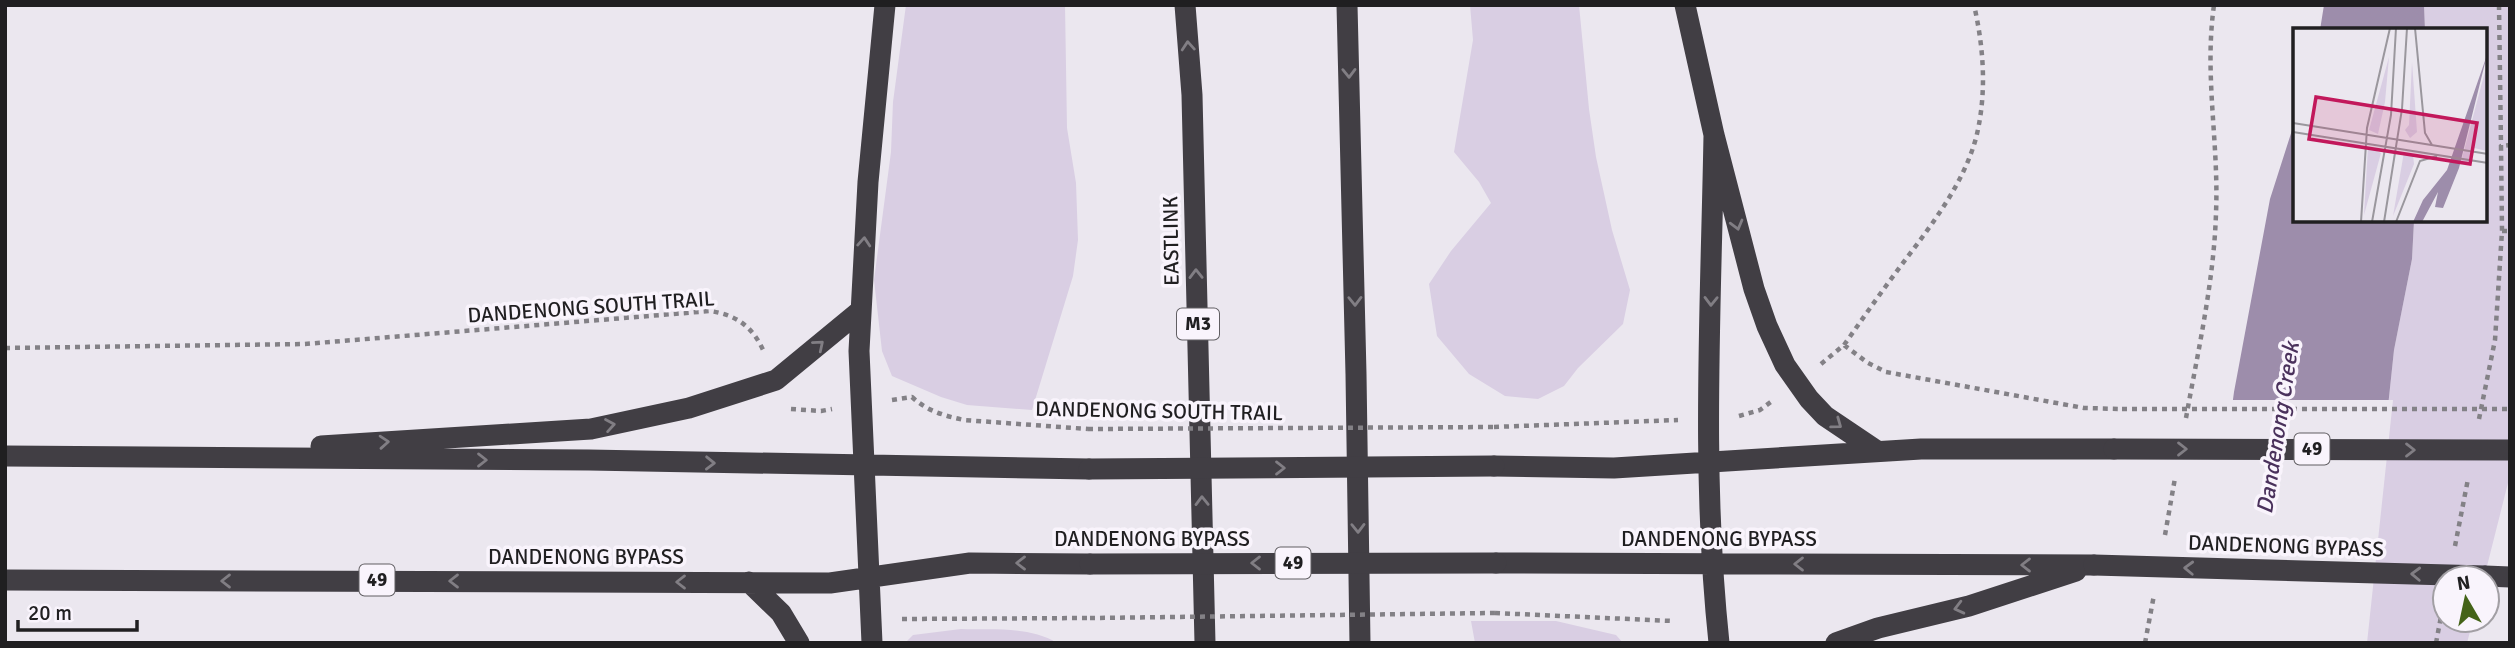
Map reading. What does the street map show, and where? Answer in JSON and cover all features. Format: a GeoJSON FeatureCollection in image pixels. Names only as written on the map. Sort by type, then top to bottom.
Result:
{"type":"FeatureCollection","features":[{"type":"Feature","properties":{"kind":"highway"},"geometry":{"type":"LineString","coordinates":[[872,643],[859,351],[868,182],[884,5]]}},
{"type":"Feature","properties":{"kind":"highway","name":"EASTLINK"},"geometry":{"type":"LineString","coordinates":[[1185,5],[1192,95],[1205,643]]}},
{"type":"Feature","properties":{"kind":"highway"},"geometry":{"type":"LineString","coordinates":[[1347,5],[1360,643]]}},
{"type":"Feature","properties":{"kind":"highway"},"geometry":{"type":"LineString","coordinates":[[1685,5],[1714,135],[1754,289],[1776,349],[1803,390],[1825,416],[1877,450]]}},
{"type":"Feature","properties":{"kind":"highway"},"geometry":{"type":"LineString","coordinates":[[1714,135],[1709,461],[1711,563],[1719,643]]}},
{"type":"Feature","properties":{"kind":"highway"},"geometry":{"type":"LineString","coordinates":[[144,457],[591,429],[689,408],[776,380],[861,310]]}},
{"type":"Feature","properties":{"kind":"highway","name":"49"},"geometry":{"type":"LineString","coordinates":[[5,456],[589,460],[1089,469],[1494,466],[1614,468],[1877,450],[2510,450]]}},
{"type":"Feature","properties":{"kind":"highway","name":"DANDENONG BYPASS"},"geometry":{"type":"LineString","coordinates":[[5,580],[830,583],[970,563],[2094,565],[2510,577]]}},
{"type":"Feature","properties":{"kind":"highway"},"geometry":{"type":"LineString","coordinates":[[1836,643],[1878,628],[1969,606],[2094,565]]}},
{"type":"Feature","properties":{"kind":"highway"},"geometry":{"type":"LineString","coordinates":[[749,582],[781,613],[799,643]]}},
{"type":"Feature","properties":{"kind":"path"},"geometry":{"type":"LineString","coordinates":[[1844,345],[1923,237],[1950,196],[1967,163],[1976,137],[1984,69],[1974,5]]}},
{"type":"Feature","properties":{"kind":"path"},"geometry":{"type":"LineString","coordinates":[[2184,427],[2202,333],[2216,215],[2217,168],[2210,79],[2214,5]]}},
{"type":"Feature","properties":{"kind":"path"},"geometry":{"type":"LineString","coordinates":[[2477,432],[2495,340],[2502,231],[2499,5]]}},
{"type":"Feature","properties":{"kind":"path"},"geometry":{"type":"LineString","coordinates":[[2501,146],[2510,145]]}},
{"type":"Feature","properties":{"kind":"path"},"geometry":{"type":"LineString","coordinates":[[2502,231],[2510,232]]}},
{"type":"Feature","properties":{"kind":"path","name":"DANDENONG SOUTH TRAIL"},"geometry":{"type":"LineString","coordinates":[[5,348],[305,344],[710,312],[726,314],[746,324],[757,336],[787,408],[821,411],[912,397],[921,405],[945,416],[964,420],[1088,429],[1494,427]]}},
{"type":"Feature","properties":{"kind":"path"},"geometry":{"type":"LineString","coordinates":[[2122,409],[2510,409]]}},
{"type":"Feature","properties":{"kind":"path"},"geometry":{"type":"LineString","coordinates":[[2162,548],[2177,468]]}},
{"type":"Feature","properties":{"kind":"path"},"geometry":{"type":"LineString","coordinates":[[2454,552],[2469,472]]}},
{"type":"Feature","properties":{"kind":"path"},"geometry":{"type":"LineString","coordinates":[[2145,643],[2155,589]]}},
{"type":"Feature","properties":{"kind":"path"},"geometry":{"type":"LineString","coordinates":[[898,619],[1496,613],[1673,621]]}},
{"type":"Feature","properties":{"kind":"shaded area"},"geometry":{"type":"Polygon","coordinates":[[[906,5],[1065,5],[1067,128],[1076,183],[1078,240],[1073,276],[1032,410],[967,405],[941,397],[892,376],[882,351],[874,280],[906,5]]]}},
{"type":"Feature","properties":{"kind":"shaded area"},"geometry":{"type":"Polygon","coordinates":[[[1470,5],[1579,5],[1596,157],[1612,230],[1630,290],[1623,324],[1578,368],[1564,386],[1538,399],[1505,396],[1469,374],[1437,336],[1429,284],[1451,251],[1491,203],[1479,182],[1454,152],[1473,40],[1470,5]]]}},
{"type":"Feature","properties":{"kind":"shaded area"},"geometry":{"type":"Polygon","coordinates":[[[2424,5],[2510,5],[2510,475],[2488,564],[2431,564],[2431,634],[2469,634],[2467,643],[2363,643],[2394,350],[2412,259],[2414,222],[2487,222],[2487,28],[2425,28],[2424,5]]]}},
{"type":"Feature","properties":{"kind":"shaded area"},"geometry":{"type":"Polygon","coordinates":[[[1471,621],[1556,621],[1616,635],[1623,643],[1475,643],[1471,621]]]}},
{"type":"Feature","properties":{"kind":"shaded area"},"geometry":{"type":"Polygon","coordinates":[[[961,629],[1023,631],[1057,643],[905,643],[913,635],[961,629]]]}},
{"type":"Feature","properties":{"kind":"water"},"geometry":{"type":"Polygon","coordinates":[[[2324,5],[2424,5],[2425,28],[2320,28],[2324,5]]]}},
{"type":"Feature","properties":{"kind":"water","name":"Dandenong Creek"},"geometry":{"type":"Polygon","coordinates":[[[2293,127],[2293,222],[2414,222],[2412,259],[2394,350],[2363,643],[2200,643],[2234,392],[2270,199],[2293,127]]]}},
{"type":"Feature","properties":{"kind":"pier"},"geometry":{"type":"Polygon","coordinates":[[[2229,400],[2393,400],[2367,643],[2197,643],[2229,400]]]}}]}
